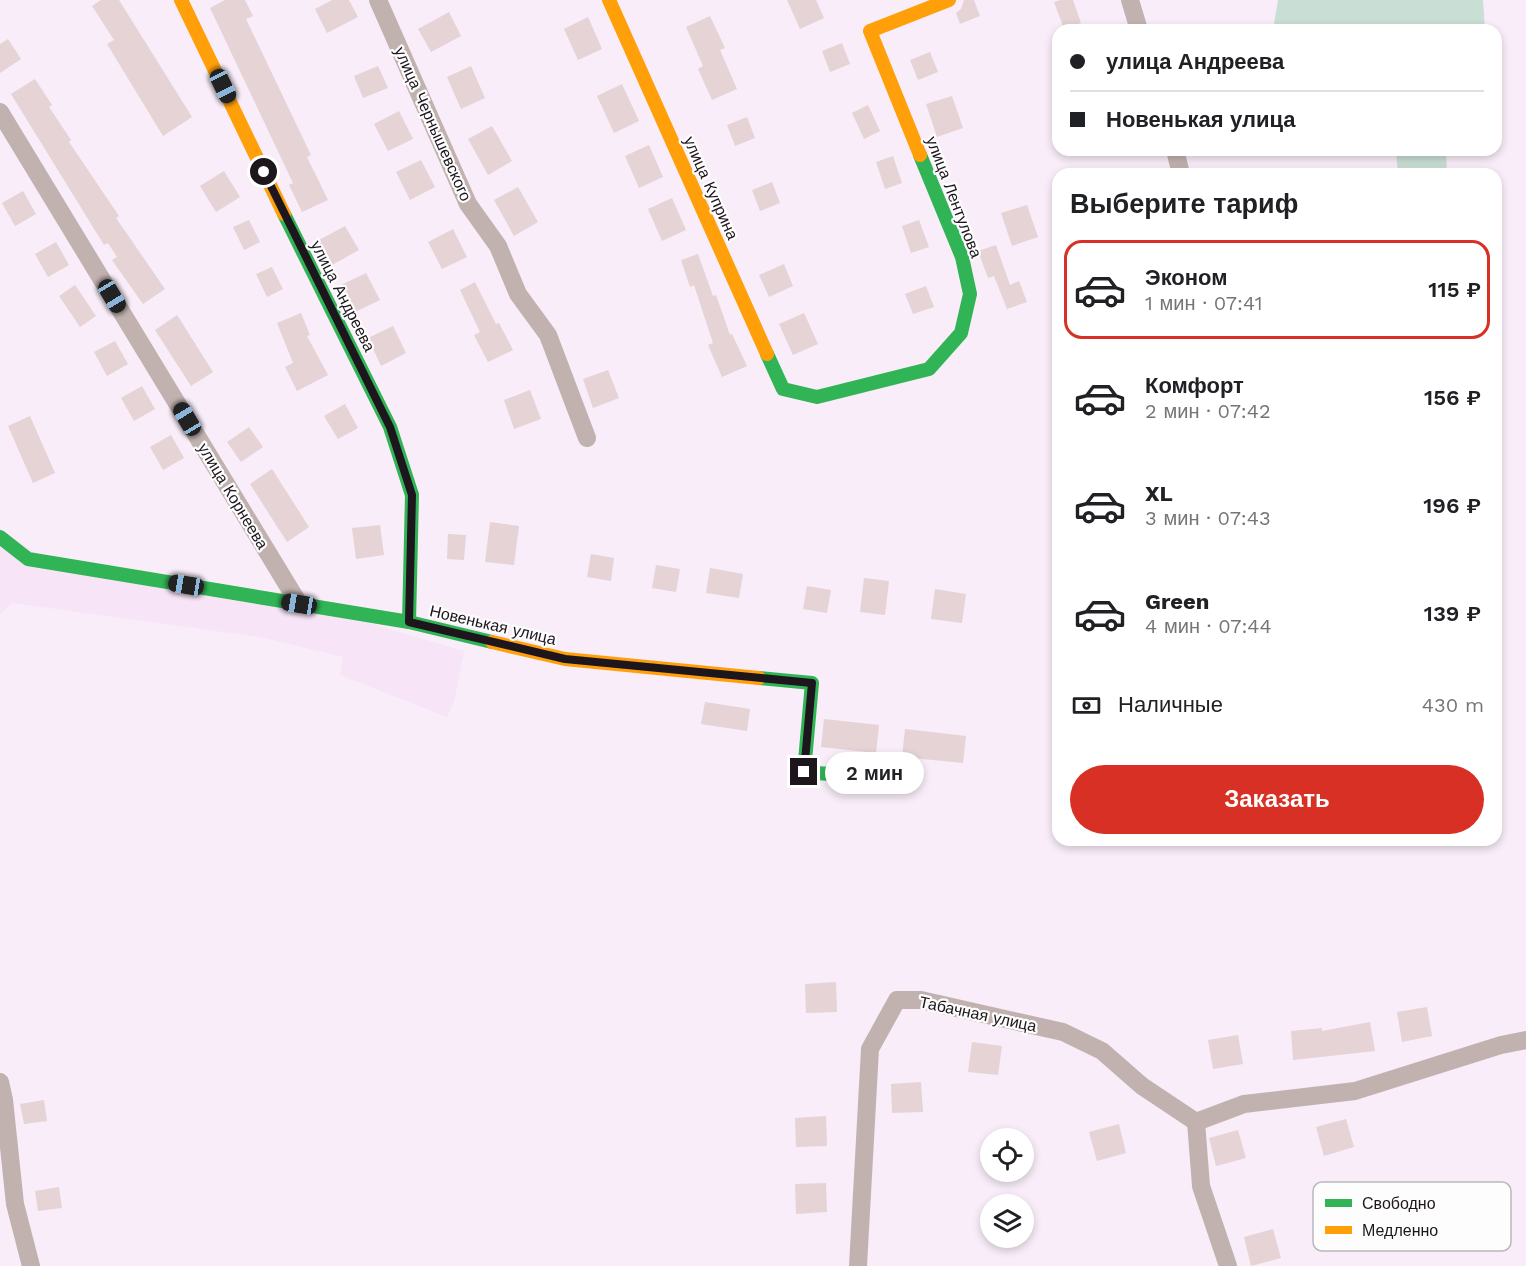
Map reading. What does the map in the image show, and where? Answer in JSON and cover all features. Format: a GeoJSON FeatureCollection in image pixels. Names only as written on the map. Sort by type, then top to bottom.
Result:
{"type":"FeatureCollection","features":[{"type":"Feature","properties":{"kind":"street","name":"улица Андреева"},"geometry":{"type":"LineString","coordinates":[[182,0],[316,280],[390,427],[412,495],[409,622]]}},
{"type":"Feature","properties":{"kind":"street","name":"улица Чернышевского"},"geometry":{"type":"LineString","coordinates":[[378,0],[468,204],[498,246],[519,294],[548,335],[587,438]]}},
{"type":"Feature","properties":{"kind":"street","name":"улица Куприна"},"geometry":{"type":"LineString","coordinates":[[609,0],[783,388],[817,397],[929,369]]}},
{"type":"Feature","properties":{"kind":"street","name":"улица Лентулова"},"geometry":{"type":"LineString","coordinates":[[929,369],[961,333],[969,294],[962,257],[870,31],[949,0]]}},
{"type":"Feature","properties":{"kind":"street"},"geometry":{"type":"LineString","coordinates":[[1130,0],[1137,24]]}},
{"type":"Feature","properties":{"kind":"street","name":"улица Корнеева"},"geometry":{"type":"LineString","coordinates":[[0,112],[299,604]]}},
{"type":"Feature","properties":{"kind":"street","name":"Новенькая улица"},"geometry":{"type":"LineString","coordinates":[[0,537],[28,558],[409,622],[565,659],[812,683],[804,772],[893,779]]}},
{"type":"Feature","properties":{"kind":"street","name":"Табачная улица"},"geometry":{"type":"LineString","coordinates":[[858,1266],[870,1049],[897,1000],[921,1000],[1063,1032],[1102,1051],[1142,1086],[1196,1122]]}},
{"type":"Feature","properties":{"kind":"street"},"geometry":{"type":"LineString","coordinates":[[1228,1266],[1201,1186],[1196,1122],[1244,1104],[1355,1091],[1501,1045],[1526,1040]]}},
{"type":"Feature","properties":{"kind":"street"},"geometry":{"type":"LineString","coordinates":[[0,1082],[15,1204],[31,1266]]}},
{"type":"Feature","properties":{"kind":"shaded area"},"geometry":{"type":"Polygon","coordinates":[[[0,528],[45,560],[262,592],[464,651],[454,702],[447,717],[340,675],[343,657],[260,637],[13,603],[0,614],[0,528]]]}},
{"type":"Feature","properties":{"kind":"green space"},"geometry":{"type":"Polygon","coordinates":[[[1278,0],[1483,0],[1485,24],[1274,24],[1278,0]]]}},
{"type":"Feature","properties":{"kind":"green space"},"geometry":{"type":"Polygon","coordinates":[[[1396,156],[1446,156],[1447,168],[1398,168],[1396,156]]]}},
{"type":"Feature","properties":{"kind":"building"},"geometry":{"type":"Polygon","coordinates":[[[101,0],[119,0],[192,117],[163,136],[107,44],[114,40],[92,6],[101,0]]]}},
{"type":"Feature","properties":{"kind":"building"},"geometry":{"type":"Polygon","coordinates":[[[225,0],[245,0],[253,16],[246,19],[311,155],[307,157],[328,200],[302,212],[289,185],[293,183],[210,8],[225,0]]]}},
{"type":"Feature","properties":{"kind":"building"},"geometry":{"type":"Polygon","coordinates":[[[332,0],[349,0],[358,17],[327,33],[315,9],[332,0]]]}},
{"type":"Feature","properties":{"kind":"building"},"geometry":{"type":"Polygon","coordinates":[[[787,0],[816,0],[824,18],[800,29],[787,0]]]}},
{"type":"Feature","properties":{"kind":"building"},"geometry":{"type":"Polygon","coordinates":[[[964,0],[974,0],[980,16],[960,24],[956,13],[961,9],[964,0]]]}},
{"type":"Feature","properties":{"kind":"building"},"geometry":{"type":"Polygon","coordinates":[[[1073,0],[1081,23],[1062,24],[1054,2],[1073,0]]]}},
{"type":"Feature","properties":{"kind":"building"},"geometry":{"type":"Polygon","coordinates":[[[449,12],[461,36],[431,52],[418,29],[449,12]]]}},
{"type":"Feature","properties":{"kind":"building"},"geometry":{"type":"Polygon","coordinates":[[[710,16],[725,48],[720,50],[737,89],[712,100],[698,69],[703,66],[686,27],[710,16]]]}},
{"type":"Feature","properties":{"kind":"building"},"geometry":{"type":"Polygon","coordinates":[[[588,17],[602,49],[578,60],[564,29],[588,17]]]}},
{"type":"Feature","properties":{"kind":"building"},"geometry":{"type":"Polygon","coordinates":[[[8,39],[21,59],[0,73],[0,44],[8,39]]]}},
{"type":"Feature","properties":{"kind":"building"},"geometry":{"type":"Polygon","coordinates":[[[842,43],[850,64],[830,72],[822,51],[842,43]]]}},
{"type":"Feature","properties":{"kind":"building"},"geometry":{"type":"Polygon","coordinates":[[[930,52],[938,72],[918,80],[910,60],[930,52]]]}},
{"type":"Feature","properties":{"kind":"building"},"geometry":{"type":"Polygon","coordinates":[[[378,66],[388,88],[363,98],[354,76],[378,66]]]}},
{"type":"Feature","properties":{"kind":"building"},"geometry":{"type":"Polygon","coordinates":[[[471,66],[485,98],[461,109],[447,77],[471,66]]]}},
{"type":"Feature","properties":{"kind":"building"},"geometry":{"type":"Polygon","coordinates":[[[35,79],[52,105],[49,107],[71,140],[69,142],[119,216],[116,218],[165,289],[143,304],[112,260],[117,257],[108,243],[104,245],[11,94],[35,79]]]}},
{"type":"Feature","properties":{"kind":"building"},"geometry":{"type":"Polygon","coordinates":[[[622,84],[639,121],[614,133],[597,96],[622,84]]]}},
{"type":"Feature","properties":{"kind":"building"},"geometry":{"type":"Polygon","coordinates":[[[952,96],[963,128],[937,137],[926,104],[952,96]]]}},
{"type":"Feature","properties":{"kind":"building"},"geometry":{"type":"Polygon","coordinates":[[[868,105],[880,131],[864,139],[852,113],[868,105]]]}},
{"type":"Feature","properties":{"kind":"building"},"geometry":{"type":"Polygon","coordinates":[[[399,111],[413,139],[388,151],[374,124],[399,111]]]}},
{"type":"Feature","properties":{"kind":"building"},"geometry":{"type":"Polygon","coordinates":[[[747,117],[755,138],[735,146],[727,125],[747,117]]]}},
{"type":"Feature","properties":{"kind":"building"},"geometry":{"type":"Polygon","coordinates":[[[492,126],[512,161],[488,175],[468,139],[492,126]]]}},
{"type":"Feature","properties":{"kind":"building"},"geometry":{"type":"Polygon","coordinates":[[[649,145],[663,177],[639,188],[625,156],[649,145]]]}},
{"type":"Feature","properties":{"kind":"building"},"geometry":{"type":"Polygon","coordinates":[[[893,156],[902,183],[885,189],[876,162],[893,156]]]}},
{"type":"Feature","properties":{"kind":"building"},"geometry":{"type":"Polygon","coordinates":[[[421,160],[435,187],[410,200],[396,172],[421,160]]]}},
{"type":"Feature","properties":{"kind":"building"},"geometry":{"type":"Polygon","coordinates":[[[224,171],[240,197],[216,212],[200,186],[224,171]]]}},
{"type":"Feature","properties":{"kind":"building"},"geometry":{"type":"Polygon","coordinates":[[[772,182],[780,203],[760,211],[752,190],[772,182]]]}},
{"type":"Feature","properties":{"kind":"building"},"geometry":{"type":"Polygon","coordinates":[[[518,187],[538,222],[514,236],[494,200],[518,187]]]}},
{"type":"Feature","properties":{"kind":"building"},"geometry":{"type":"Polygon","coordinates":[[[23,191],[36,214],[15,226],[2,203],[23,191]]]}},
{"type":"Feature","properties":{"kind":"building"},"geometry":{"type":"Polygon","coordinates":[[[672,198],[686,230],[662,241],[648,209],[672,198]]]}},
{"type":"Feature","properties":{"kind":"building"},"geometry":{"type":"Polygon","coordinates":[[[1027,205],[1038,237],[1012,246],[1001,213],[1027,205]]]}},
{"type":"Feature","properties":{"kind":"building"},"geometry":{"type":"Polygon","coordinates":[[[249,220],[260,242],[244,250],[233,227],[249,220]]]}},
{"type":"Feature","properties":{"kind":"building"},"geometry":{"type":"Polygon","coordinates":[[[919,220],[929,247],[911,253],[902,226],[919,220]]]}},
{"type":"Feature","properties":{"kind":"building"},"geometry":{"type":"Polygon","coordinates":[[[345,226],[359,250],[332,265],[319,240],[345,226]]]}},
{"type":"Feature","properties":{"kind":"building"},"geometry":{"type":"Polygon","coordinates":[[[453,229],[467,257],[442,269],[428,242],[453,229]]]}},
{"type":"Feature","properties":{"kind":"building"},"geometry":{"type":"Polygon","coordinates":[[[56,242],[69,265],[48,277],[35,254],[56,242]]]}},
{"type":"Feature","properties":{"kind":"building"},"geometry":{"type":"Polygon","coordinates":[[[996,245],[1010,285],[1019,281],[1027,302],[1007,309],[994,276],[988,278],[978,251],[996,245]]]}},
{"type":"Feature","properties":{"kind":"building"},"geometry":{"type":"Polygon","coordinates":[[[698,254],[730,335],[732,334],[747,366],[722,377],[708,345],[713,343],[694,285],[690,287],[681,260],[698,254]]]}},
{"type":"Feature","properties":{"kind":"building"},"geometry":{"type":"Polygon","coordinates":[[[784,264],[793,286],[769,297],[759,275],[784,264]]]}},
{"type":"Feature","properties":{"kind":"building"},"geometry":{"type":"Polygon","coordinates":[[[272,267],[283,289],[267,297],[256,274],[272,267]]]}},
{"type":"Feature","properties":{"kind":"building"},"geometry":{"type":"Polygon","coordinates":[[[366,273],[380,300],[355,312],[341,285],[366,273]]]}},
{"type":"Feature","properties":{"kind":"building"},"geometry":{"type":"Polygon","coordinates":[[[475,282],[496,324],[499,323],[513,350],[488,362],[474,335],[480,332],[460,290],[475,282]]]}},
{"type":"Feature","properties":{"kind":"building"},"geometry":{"type":"Polygon","coordinates":[[[75,285],[96,316],[80,327],[59,296],[75,285]]]}},
{"type":"Feature","properties":{"kind":"building"},"geometry":{"type":"Polygon","coordinates":[[[926,286],[934,307],[913,314],[905,294],[926,286]]]}},
{"type":"Feature","properties":{"kind":"building"},"geometry":{"type":"Polygon","coordinates":[[[301,313],[310,335],[307,336],[328,375],[297,391],[285,367],[293,363],[277,323],[301,313]]]}},
{"type":"Feature","properties":{"kind":"building"},"geometry":{"type":"Polygon","coordinates":[[[804,313],[818,344],[793,355],[779,324],[804,313]]]}},
{"type":"Feature","properties":{"kind":"building"},"geometry":{"type":"Polygon","coordinates":[[[177,315],[213,372],[191,386],[155,330],[177,315]]]}},
{"type":"Feature","properties":{"kind":"building"},"geometry":{"type":"Polygon","coordinates":[[[393,326],[406,353],[381,366],[368,338],[393,326]]]}},
{"type":"Feature","properties":{"kind":"building"},"geometry":{"type":"Polygon","coordinates":[[[115,341],[128,364],[107,376],[94,352],[115,341]]]}},
{"type":"Feature","properties":{"kind":"building"},"geometry":{"type":"Polygon","coordinates":[[[608,370],[619,398],[593,408],[583,379],[608,370]]]}},
{"type":"Feature","properties":{"kind":"building"},"geometry":{"type":"Polygon","coordinates":[[[142,386],[155,409],[134,421],[121,398],[142,386]]]}},
{"type":"Feature","properties":{"kind":"building"},"geometry":{"type":"Polygon","coordinates":[[[530,390],[541,419],[514,429],[504,400],[530,390]]]}},
{"type":"Feature","properties":{"kind":"building"},"geometry":{"type":"Polygon","coordinates":[[[345,404],[358,428],[338,439],[324,416],[345,404]]]}},
{"type":"Feature","properties":{"kind":"building"},"geometry":{"type":"Polygon","coordinates":[[[30,416],[55,473],[33,483],[8,426],[30,416]]]}},
{"type":"Feature","properties":{"kind":"building"},"geometry":{"type":"Polygon","coordinates":[[[249,427],[263,447],[241,462],[227,442],[249,427]]]}},
{"type":"Feature","properties":{"kind":"building"},"geometry":{"type":"Polygon","coordinates":[[[171,435],[184,458],[163,470],[150,447],[171,435]]]}},
{"type":"Feature","properties":{"kind":"building"},"geometry":{"type":"Polygon","coordinates":[[[272,469],[309,527],[287,542],[250,484],[272,469]]]}},
{"type":"Feature","properties":{"kind":"building"},"geometry":{"type":"Polygon","coordinates":[[[490,522],[519,526],[514,565],[485,562],[490,522]]]}},
{"type":"Feature","properties":{"kind":"building"},"geometry":{"type":"Polygon","coordinates":[[[380,525],[384,555],[356,559],[352,528],[380,525]]]}},
{"type":"Feature","properties":{"kind":"building"},"geometry":{"type":"Polygon","coordinates":[[[448,534],[466,535],[464,560],[447,559],[448,534]]]}},
{"type":"Feature","properties":{"kind":"building"},"geometry":{"type":"Polygon","coordinates":[[[591,554],[614,558],[611,581],[587,577],[591,554]]]}},
{"type":"Feature","properties":{"kind":"building"},"geometry":{"type":"Polygon","coordinates":[[[656,565],[680,569],[676,592],[652,588],[656,565]]]}},
{"type":"Feature","properties":{"kind":"building"},"geometry":{"type":"Polygon","coordinates":[[[710,568],[743,574],[739,598],[706,593],[710,568]]]}},
{"type":"Feature","properties":{"kind":"building"},"geometry":{"type":"Polygon","coordinates":[[[864,578],[889,581],[885,615],[860,612],[864,578]]]}},
{"type":"Feature","properties":{"kind":"building"},"geometry":{"type":"Polygon","coordinates":[[[807,586],[831,590],[827,613],[803,609],[807,586]]]}},
{"type":"Feature","properties":{"kind":"building"},"geometry":{"type":"Polygon","coordinates":[[[935,589],[966,594],[962,623],[931,619],[935,589]]]}},
{"type":"Feature","properties":{"kind":"building"},"geometry":{"type":"Polygon","coordinates":[[[705,702],[750,709],[747,731],[701,724],[705,702]]]}},
{"type":"Feature","properties":{"kind":"building"},"geometry":{"type":"Polygon","coordinates":[[[824,719],[879,725],[876,753],[821,747],[824,719]]]}},
{"type":"Feature","properties":{"kind":"building"},"geometry":{"type":"Polygon","coordinates":[[[905,729],[966,736],[963,763],[902,757],[905,729]]]}},
{"type":"Feature","properties":{"kind":"building"},"geometry":{"type":"Polygon","coordinates":[[[836,982],[837,1012],[806,1013],[805,984],[836,982]]]}},
{"type":"Feature","properties":{"kind":"building"},"geometry":{"type":"Polygon","coordinates":[[[1427,1007],[1432,1036],[1402,1042],[1397,1012],[1427,1007]]]}},
{"type":"Feature","properties":{"kind":"building"},"geometry":{"type":"Polygon","coordinates":[[[1370,1022],[1375,1051],[1293,1060],[1291,1031],[1322,1028],[1322,1031],[1370,1022]]]}},
{"type":"Feature","properties":{"kind":"building"},"geometry":{"type":"Polygon","coordinates":[[[1238,1035],[1243,1064],[1213,1069],[1208,1040],[1238,1035]]]}},
{"type":"Feature","properties":{"kind":"building"},"geometry":{"type":"Polygon","coordinates":[[[972,1042],[1002,1046],[998,1075],[968,1072],[972,1042]]]}},
{"type":"Feature","properties":{"kind":"building"},"geometry":{"type":"Polygon","coordinates":[[[921,1082],[923,1112],[892,1113],[891,1084],[921,1082]]]}},
{"type":"Feature","properties":{"kind":"building"},"geometry":{"type":"Polygon","coordinates":[[[44,1100],[47,1121],[24,1124],[20,1104],[44,1100]]]}},
{"type":"Feature","properties":{"kind":"building"},"geometry":{"type":"Polygon","coordinates":[[[826,1116],[827,1146],[796,1147],[795,1118],[826,1116]]]}},
{"type":"Feature","properties":{"kind":"building"},"geometry":{"type":"Polygon","coordinates":[[[1346,1119],[1354,1147],[1324,1156],[1316,1127],[1346,1119]]]}},
{"type":"Feature","properties":{"kind":"building"},"geometry":{"type":"Polygon","coordinates":[[[1119,1124],[1126,1153],[1097,1161],[1089,1132],[1119,1124]]]}},
{"type":"Feature","properties":{"kind":"building"},"geometry":{"type":"Polygon","coordinates":[[[1238,1130],[1246,1158],[1216,1166],[1209,1138],[1238,1130]]]}},
{"type":"Feature","properties":{"kind":"building"},"geometry":{"type":"Polygon","coordinates":[[[826,1183],[827,1212],[796,1214],[795,1184],[826,1183]]]}},
{"type":"Feature","properties":{"kind":"building"},"geometry":{"type":"Polygon","coordinates":[[[59,1187],[62,1208],[38,1211],[35,1191],[59,1187]]]}},
{"type":"Feature","properties":{"kind":"building"},"geometry":{"type":"Polygon","coordinates":[[[1273,1229],[1281,1258],[1251,1266],[1244,1237],[1273,1229]]]}},
{"type":"Feature","properties":{"kind":"traffic: fast"},"geometry":{"type":"LineString","coordinates":[[767,354],[783,389],[817,397],[929,369],[961,333],[970,294],[962,257],[920,155]]}},
{"type":"Feature","properties":{"kind":"traffic: fast"},"geometry":{"type":"LineString","coordinates":[[284,214],[390,427],[412,495],[409,622]]}},
{"type":"Feature","properties":{"kind":"traffic: fast"},"geometry":{"type":"LineString","coordinates":[[0,537],[28,559],[409,622],[492,642]]}},
{"type":"Feature","properties":{"kind":"traffic: fast"},"geometry":{"type":"LineString","coordinates":[[759,678],[812,683],[804,772],[893,779]]}},
{"type":"Feature","properties":{"kind":"traffic: slow"},"geometry":{"type":"LineString","coordinates":[[181,0],[284,214]]}},
{"type":"Feature","properties":{"kind":"traffic: slow"},"geometry":{"type":"LineString","coordinates":[[609,0],[767,354]]}},
{"type":"Feature","properties":{"kind":"traffic: slow"},"geometry":{"type":"LineString","coordinates":[[920,155],[870,31],[949,0]]}},
{"type":"Feature","properties":{"kind":"traffic: slow"},"geometry":{"type":"LineString","coordinates":[[492,642],[565,659],[759,678]]}},
{"type":"Feature","properties":{"kind":"route"},"geometry":{"type":"LineString","coordinates":[[264,172],[390,427],[412,495],[409,622],[565,659],[812,683],[804,772]]}}]}
